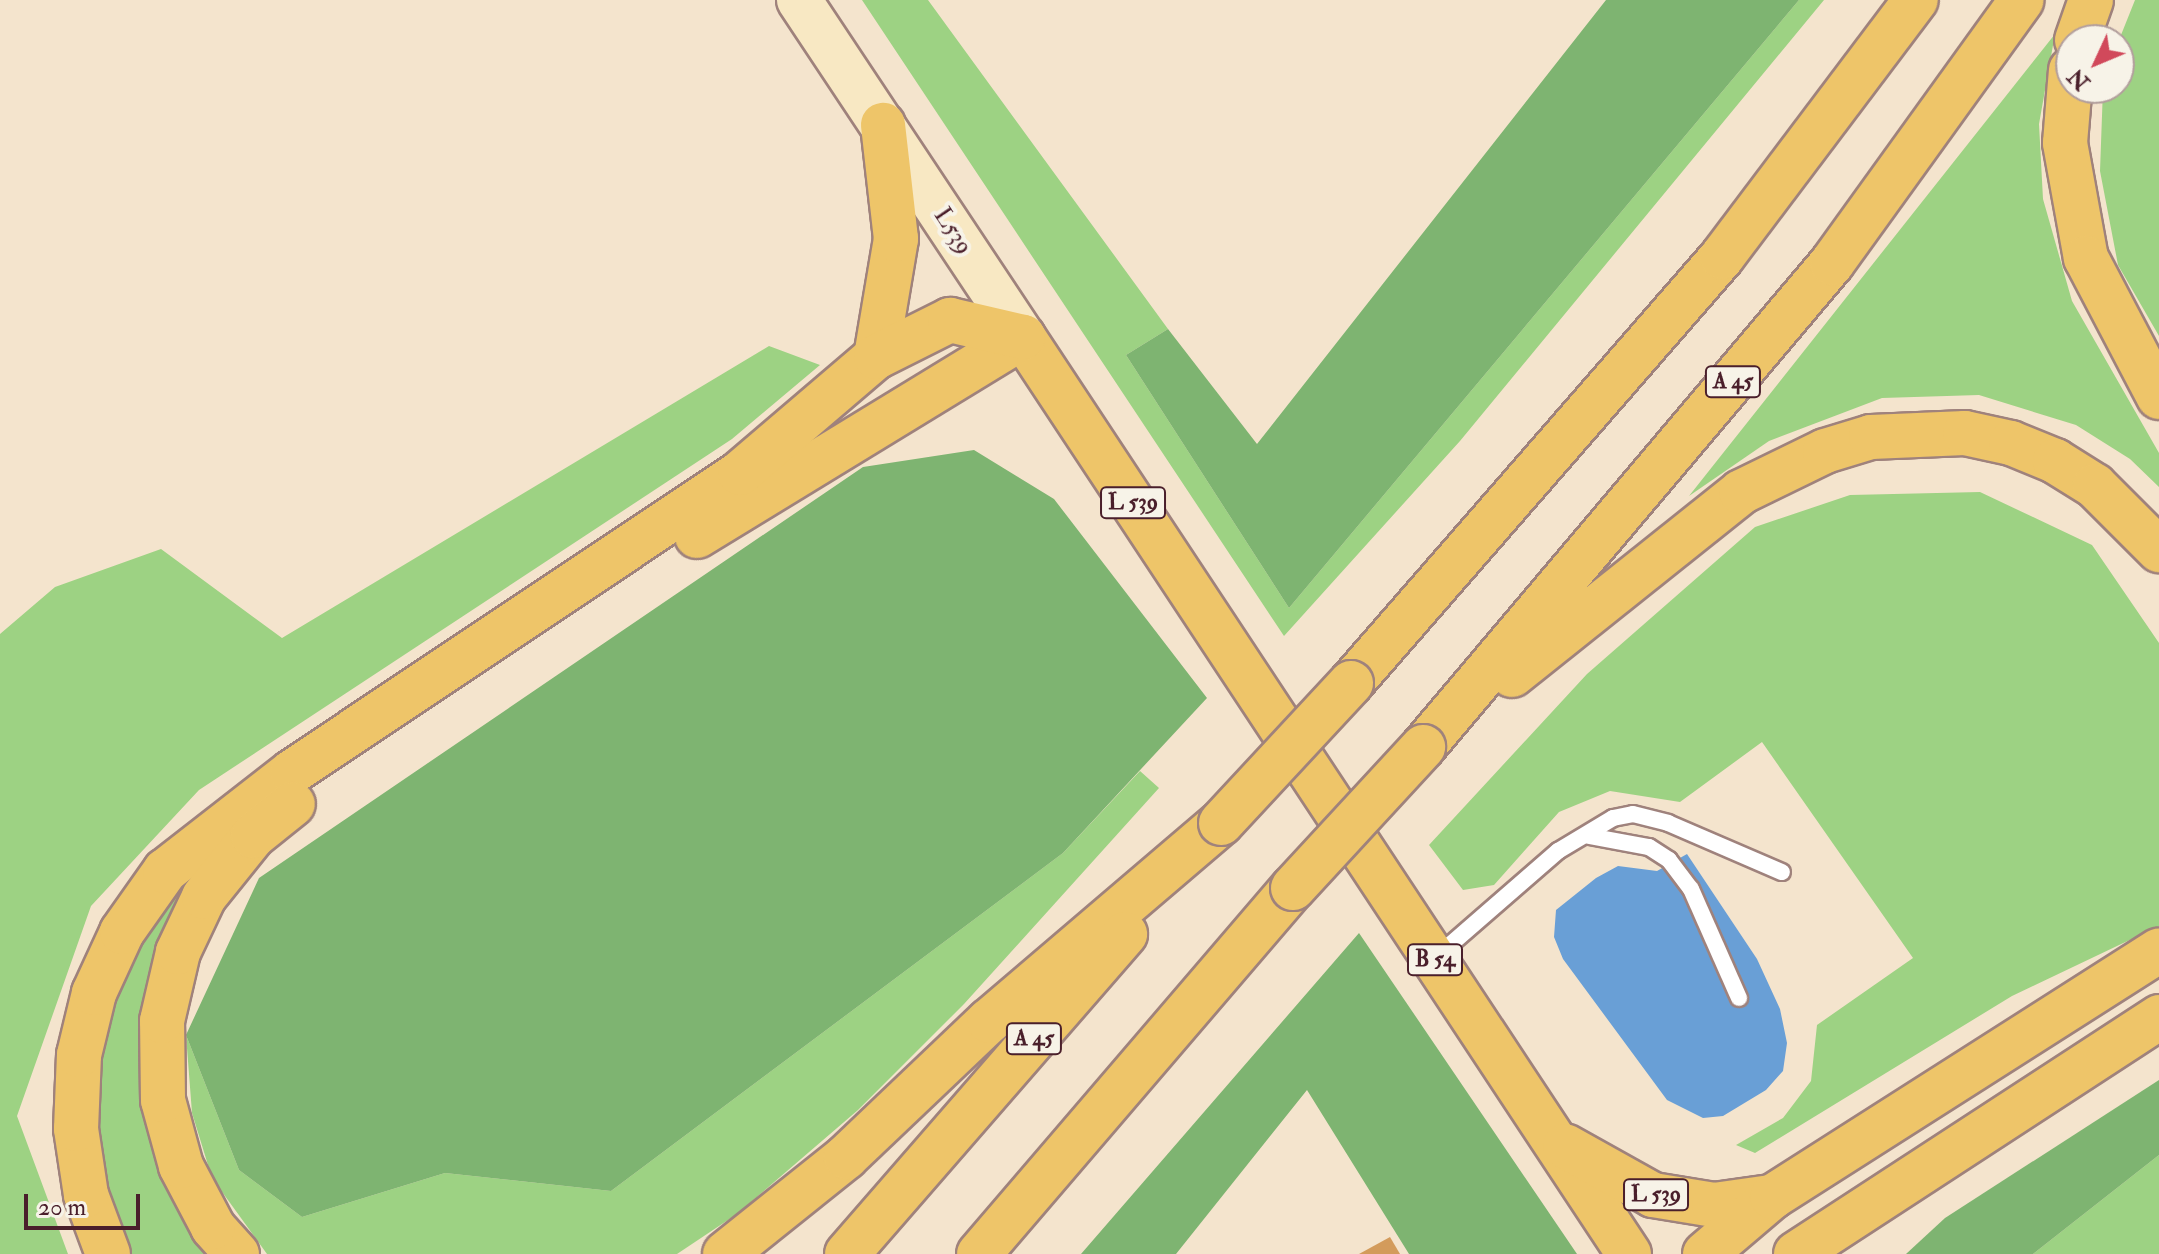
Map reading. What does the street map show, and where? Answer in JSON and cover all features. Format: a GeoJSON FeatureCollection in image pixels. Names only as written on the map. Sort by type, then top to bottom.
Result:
{"type":"FeatureCollection","features":[{"type":"Feature","properties":{"kind":"main road","name":"L 539"},"geometry":{"type":"LineString","coordinates":[[799,0],[883,125]]}},
{"type":"Feature","properties":{"kind":"main road","name":"A 45"},"geometry":{"type":"LineString","coordinates":[[847,1254],[1221,823],[1351,683],[1722,257],[1916,0]]}},
{"type":"Feature","properties":{"kind":"main road","name":"A 45"},"geometry":{"type":"LineString","coordinates":[[979,1254],[1293,888],[1423,747],[1832,263],[2022,0]]}},
{"type":"Feature","properties":{"kind":"main road"},"geometry":{"type":"LineString","coordinates":[[2068,104],[2065,143],[2086,258],[2159,397]]}},
{"type":"Feature","properties":{"kind":"main road","name":"L539"},"geometry":{"type":"LineString","coordinates":[[883,125],[1023,337]]}},
{"type":"Feature","properties":{"kind":"main road"},"geometry":{"type":"LineString","coordinates":[[876,357],[896,239],[883,125]]}},
{"type":"Feature","properties":{"kind":"main road"},"geometry":{"type":"LineString","coordinates":[[108,1254],[86,1195],[76,1129],[79,1055],[94,993],[122,932],[165,871],[292,772],[740,473],[876,357],[950,320],[1023,337]]}},
{"type":"Feature","properties":{"kind":"main road","name":"L 539"},"geometry":{"type":"LineString","coordinates":[[1023,337],[1318,783]]}},
{"type":"Feature","properties":{"kind":"main road"},"geometry":{"type":"LineString","coordinates":[[237,1254],[213,1227],[181,1166],[163,1100],[162,1021],[178,952],[204,897],[253,836],[346,762],[609,590],[1023,337]]}},
{"type":"Feature","properties":{"kind":"main road"},"geometry":{"type":"LineString","coordinates":[[1423,747],[1741,492],[1825,451],[1871,437],[1918,431],[1965,433],[2026,449],[2095,486],[2159,550]]}},
{"type":"Feature","properties":{"kind":"main road","name":"B 54"},"geometry":{"type":"LineString","coordinates":[[1318,783],[1629,1254]]}},
{"type":"Feature","properties":{"kind":"main road"},"geometry":{"type":"LineString","coordinates":[[725,1254],[846,1157],[989,1021],[1221,823]]}},
{"type":"Feature","properties":{"kind":"main road"},"geometry":{"type":"LineString","coordinates":[[1705,1254],[1772,1197],[2159,950]]}},
{"type":"Feature","properties":{"kind":"main road"},"geometry":{"type":"LineString","coordinates":[[1813,1249],[2159,1017]]}},
{"type":"Feature","properties":{"kind":"main road","name":"L 539"},"geometry":{"type":"LineString","coordinates":[[1553,1138],[1653,1195],[1714,1205],[1772,1197]]}},
{"type":"Feature","properties":{"kind":"lane"},"geometry":{"type":"LineString","coordinates":[[1434,959],[1558,851],[1589,836],[1613,818],[1633,814],[1668,823],[1782,872]]}},
{"type":"Feature","properties":{"kind":"lane"},"geometry":{"type":"LineString","coordinates":[[1589,836],[1649,847],[1669,860],[1712,930],[1739,998]]}},
{"type":"Feature","properties":{"kind":"green space"},"geometry":{"type":"Polygon","coordinates":[[[862,0],[928,0],[1168,329],[1126,355],[1289,608],[1799,0],[1824,0],[1460,441],[1284,636],[862,0]]]}},
{"type":"Feature","properties":{"kind":"green space"},"geometry":{"type":"Polygon","coordinates":[[[1606,0],[1799,0],[1289,608],[1126,355],[1168,329],[1257,444],[1606,0]]]}},
{"type":"Feature","properties":{"kind":"green space"},"geometry":{"type":"Polygon","coordinates":[[[2135,0],[2159,0],[2159,336],[2118,265],[2100,171],[2102,104],[2135,104],[2135,24],[2125,24],[2135,0]]]}},
{"type":"Feature","properties":{"kind":"green space"},"geometry":{"type":"Polygon","coordinates":[[[2055,34],[2039,124],[2043,199],[2072,301],[2159,453],[2159,487],[2130,459],[2076,425],[1979,395],[1882,398],[1769,441],[1689,496],[2055,34]]]}},
{"type":"Feature","properties":{"kind":"green space"},"geometry":{"type":"Polygon","coordinates":[[[769,346],[820,365],[732,439],[199,790],[91,906],[17,1116],[68,1254],[0,1254],[0,634],[55,587],[161,549],[282,638],[769,346]]]}},
{"type":"Feature","properties":{"kind":"green space"},"geometry":{"type":"Polygon","coordinates":[[[974,450],[1054,499],[1207,698],[1063,853],[611,1191],[445,1173],[302,1217],[239,1170],[186,1035],[259,878],[863,467],[974,450]]]}},
{"type":"Feature","properties":{"kind":"green space"},"geometry":{"type":"Polygon","coordinates":[[[1980,492],[2092,545],[2159,643],[2159,926],[2012,996],[1755,1153],[1736,1145],[1783,1118],[1811,1081],[1817,1025],[1913,958],[1762,742],[1680,802],[1610,791],[1559,812],[1494,885],[1463,890],[1429,845],[1587,674],[1755,527],[1850,495],[1980,492]]]}},
{"type":"Feature","properties":{"kind":"green space"},"geometry":{"type":"Polygon","coordinates":[[[1140,771],[1159,788],[964,1004],[858,1110],[737,1214],[677,1254],[267,1254],[212,1178],[192,1113],[186,1035],[239,1170],[302,1217],[445,1173],[611,1191],[1063,853],[1140,771]]]}},
{"type":"Feature","properties":{"kind":"green space"},"geometry":{"type":"Polygon","coordinates":[[[209,851],[150,1005],[214,1254],[129,1254],[88,1141],[88,1077],[123,954],[209,851]]]}},
{"type":"Feature","properties":{"kind":"green space"},"geometry":{"type":"Polygon","coordinates":[[[1359,933],[1577,1254],[1409,1254],[1307,1090],[1176,1254],[1081,1254],[1359,933]]]}},
{"type":"Feature","properties":{"kind":"green space"},"geometry":{"type":"Polygon","coordinates":[[[2159,1080],[2159,1155],[2033,1254],[1906,1254],[1945,1218],[2159,1080]]]}},
{"type":"Feature","properties":{"kind":"green space"},"geometry":{"type":"Polygon","coordinates":[[[2159,1155],[2159,1254],[2033,1254],[2159,1155]]]}},
{"type":"Feature","properties":{"kind":"water"},"geometry":{"type":"Polygon","coordinates":[[[1687,854],[1757,959],[1780,1009],[1787,1043],[1783,1071],[1766,1090],[1723,1116],[1703,1118],[1667,1100],[1563,959],[1554,937],[1556,910],[1596,878],[1618,866],[1657,871],[1687,854]]]}},
{"type":"Feature","properties":{"kind":"building"},"geometry":{"type":"Polygon","coordinates":[[[1390,1237],[1400,1254],[1359,1254],[1390,1237]]]}}]}
